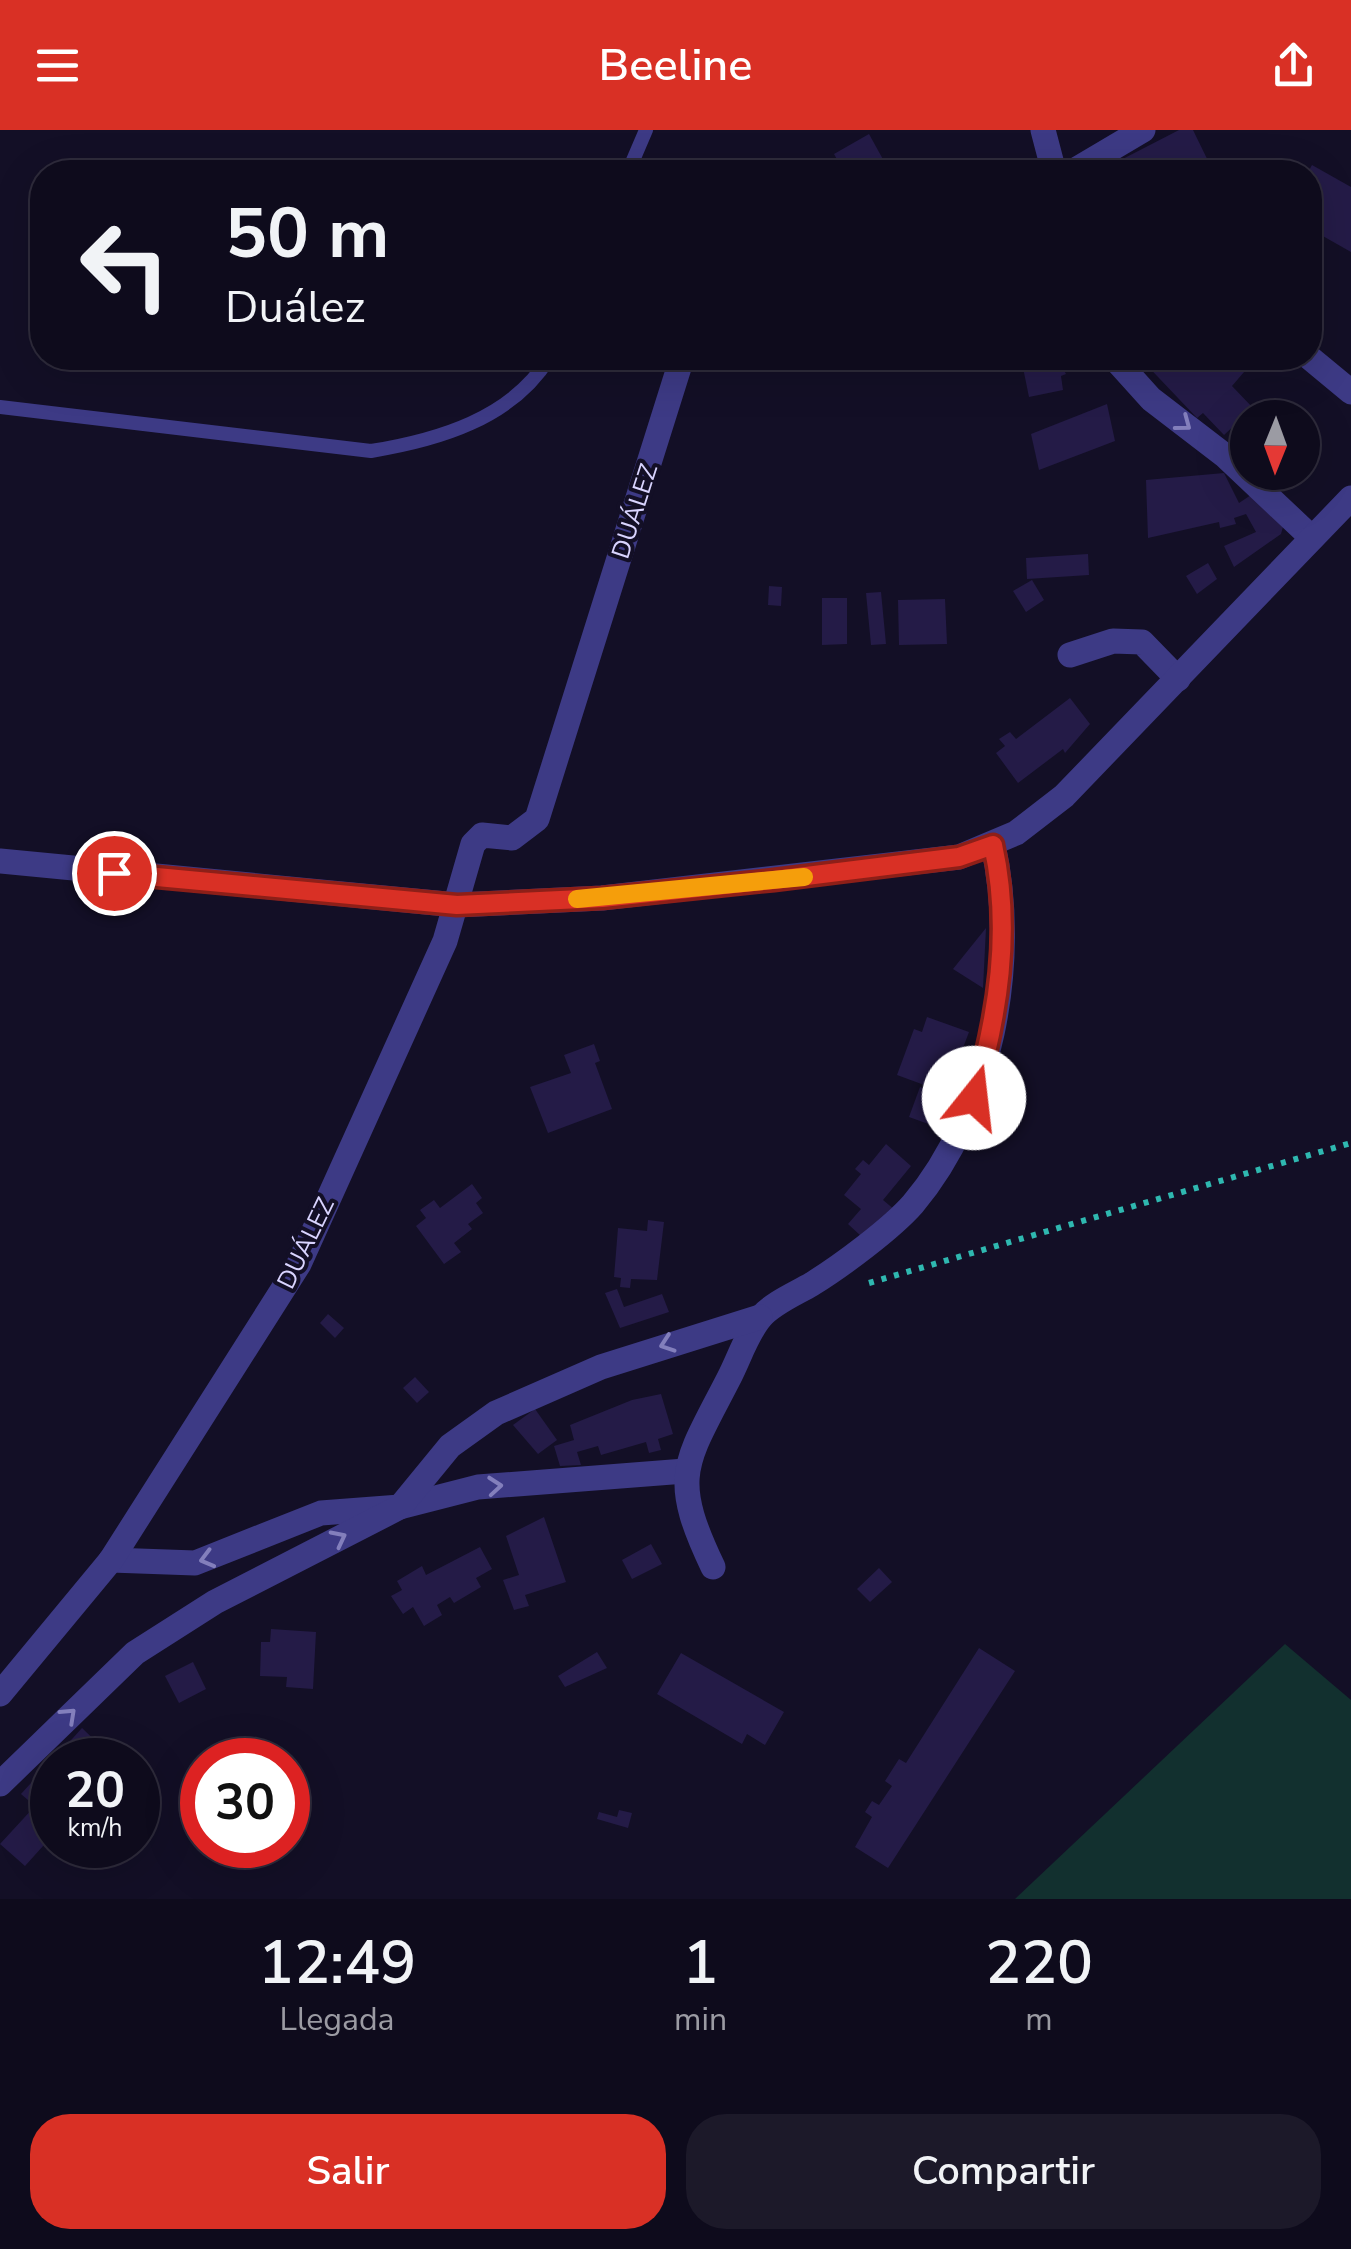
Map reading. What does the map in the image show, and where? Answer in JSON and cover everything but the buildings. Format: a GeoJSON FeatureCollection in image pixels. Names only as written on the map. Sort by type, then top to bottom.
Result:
{"type":"FeatureCollection","features":[{"type":"Feature","properties":{"kind":"street"},"geometry":{"type":"LineString","coordinates":[[1043,130],[1051,160]]}},
{"type":"Feature","properties":{"kind":"street"},"geometry":{"type":"LineString","coordinates":[[1092,160],[1143,130]]}},
{"type":"Feature","properties":{"kind":"street"},"geometry":{"type":"LineString","coordinates":[[1322,368],[1351,392]]}},
{"type":"Feature","properties":{"kind":"street","name":"DUÁLEZ"},"geometry":{"type":"LineString","coordinates":[[0,1694],[111,1560],[299,1264],[457,905],[473,844],[482,835],[512,838],[537,819],[678,370]]}},
{"type":"Feature","properties":{"kind":"street"},"geometry":{"type":"LineString","coordinates":[[1125,370],[1151,399],[1224,455],[1312,538]]}},
{"type":"Feature","properties":{"kind":"street"},"geometry":{"type":"LineString","coordinates":[[0,861],[457,905],[602,898],[941,860],[993,845],[1064,796],[1351,498]]}},
{"type":"Feature","properties":{"kind":"street"},"geometry":{"type":"LineString","coordinates":[[1070,655],[1113,642],[1142,642],[1178,679]]}},
{"type":"Feature","properties":{"kind":"street"},"geometry":{"type":"LineString","coordinates":[[0,1784],[135,1653],[214,1602],[400,1507],[450,1446],[496,1413],[600,1367],[760,1317],[815,1282],[911,1206],[935,1173],[974,1098],[996,1024],[1000,874],[993,845]]}},
{"type":"Feature","properties":{"kind":"street"},"geometry":{"type":"LineString","coordinates":[[713,1567],[690,1519],[685,1470],[760,1317]]}},
{"type":"Feature","properties":{"kind":"street"},"geometry":{"type":"LineString","coordinates":[[111,1560],[195,1563],[321,1513],[400,1507],[478,1488],[685,1470]]}},
{"type":"Feature","properties":{"kind":"lane"},"geometry":{"type":"LineString","coordinates":[[633,160],[646,130]]}},
{"type":"Feature","properties":{"kind":"lane"},"geometry":{"type":"LineString","coordinates":[[0,407],[371,451],[421,442],[467,425],[513,400],[539,370]]}},
{"type":"Feature","properties":{"kind":"green space"},"geometry":{"type":"Polygon","coordinates":[[[1285,1644],[1351,1700],[1351,1899],[1015,1899],[1285,1644]]]}},
{"type":"Feature","properties":{"kind":"slow traffic"},"geometry":{"type":"LineString","coordinates":[[577,899],[804,877]]}},
{"type":"Feature","properties":{"kind":"route"},"geometry":{"type":"LineString","coordinates":[[114,873],[457,905],[602,898],[774,880],[923,863],[959,857],[993,845],[1000,874],[1000,972],[996,1024],[974,1098]]}}]}
